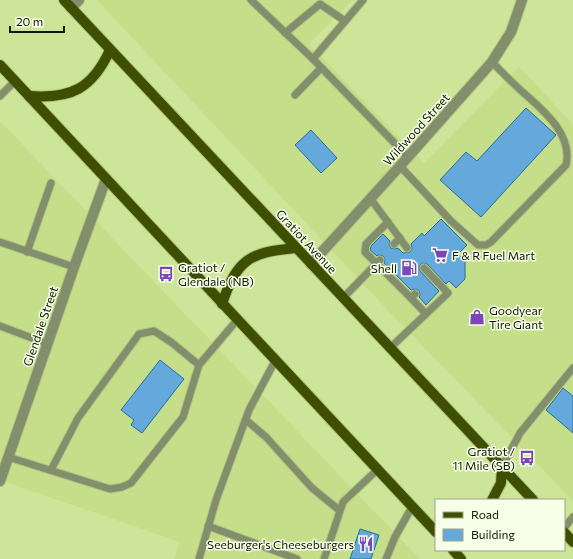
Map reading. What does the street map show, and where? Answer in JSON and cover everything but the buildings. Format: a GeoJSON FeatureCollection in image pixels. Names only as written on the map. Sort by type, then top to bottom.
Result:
{"type":"FeatureCollection","features":[{"type":"Feature","properties":{"kind":"main road","name":"Gratiot Avenue"},"geometry":{"type":"LineString","coordinates":[[67,4],[531,499]]}},
{"type":"Feature","properties":{"kind":"main road"},"geometry":{"type":"LineString","coordinates":[[29,96],[46,97],[62,95],[78,90],[89,82],[98,72],[110,50]]}},
{"type":"Feature","properties":{"kind":"main road"},"geometry":{"type":"LineString","coordinates":[[0,65],[377,470],[412,507],[432,523]]}},
{"type":"Feature","properties":{"kind":"main road"},"geometry":{"type":"LineString","coordinates":[[222,304],[234,276],[244,262],[259,254],[276,250],[296,248]]}},
{"type":"Feature","properties":{"kind":"main road"},"geometry":{"type":"LineString","coordinates":[[493,499],[501,483],[502,467]]}},
{"type":"Feature","properties":{"kind":"main road"},"geometry":{"type":"LineString","coordinates":[[565,533],[573,542]]}},
{"type":"Feature","properties":{"kind":"main road"},"geometry":{"type":"LineString","coordinates":[[453,551],[461,559]]}},
{"type":"Feature","properties":{"kind":"street"},"geometry":{"type":"LineString","coordinates":[[67,4],[79,0]]}},
{"type":"Feature","properties":{"kind":"street","name":"Wildwood Street"},"geometry":{"type":"LineString","coordinates":[[311,264],[492,62],[511,32],[522,0]]}},
{"type":"Feature","properties":{"kind":"street","name":"Glendale Street"},"geometry":{"type":"LineString","coordinates":[[0,481],[106,179]]}},
{"type":"Feature","properties":{"kind":"lane"},"geometry":{"type":"LineString","coordinates":[[251,0],[285,32],[408,157]]}},
{"type":"Feature","properties":{"kind":"lane"},"geometry":{"type":"LineString","coordinates":[[312,59],[363,0]]}},
{"type":"Feature","properties":{"kind":"lane"},"geometry":{"type":"LineString","coordinates":[[285,32],[320,4],[345,21]]}},
{"type":"Feature","properties":{"kind":"lane"},"geometry":{"type":"LineString","coordinates":[[400,166],[452,221],[478,245],[486,245],[491,242],[566,165],[570,160],[571,142],[563,126],[547,111],[526,96],[492,62]]}},
{"type":"Feature","properties":{"kind":"lane"},"geometry":{"type":"LineString","coordinates":[[296,95],[321,68]]}},
{"type":"Feature","properties":{"kind":"lane"},"geometry":{"type":"LineString","coordinates":[[0,96],[15,81]]}},
{"type":"Feature","properties":{"kind":"lane"},"geometry":{"type":"LineString","coordinates":[[27,252],[51,183]]}},
{"type":"Feature","properties":{"kind":"lane"},"geometry":{"type":"LineString","coordinates":[[370,198],[407,248]]}},
{"type":"Feature","properties":{"kind":"lane"},"geometry":{"type":"LineString","coordinates":[[388,222],[366,244],[365,252],[378,262],[413,296],[426,314]]}},
{"type":"Feature","properties":{"kind":"lane"},"geometry":{"type":"LineString","coordinates":[[394,244],[400,238]]}},
{"type":"Feature","properties":{"kind":"lane"},"geometry":{"type":"LineString","coordinates":[[0,242],[74,267]]}},
{"type":"Feature","properties":{"kind":"lane"},"geometry":{"type":"LineString","coordinates":[[343,298],[378,262]]}},
{"type":"Feature","properties":{"kind":"lane"},"geometry":{"type":"LineString","coordinates":[[390,348],[448,293],[431,278],[424,268]]}},
{"type":"Feature","properties":{"kind":"lane"},"geometry":{"type":"LineString","coordinates":[[8,457],[110,488],[122,487],[131,483],[183,417],[199,365],[237,320]]}},
{"type":"Feature","properties":{"kind":"lane"},"geometry":{"type":"LineString","coordinates":[[0,326],[48,344]]}},
{"type":"Feature","properties":{"kind":"lane"},"geometry":{"type":"LineString","coordinates":[[51,470],[78,418],[139,334],[154,331],[172,342],[199,365]]}},
{"type":"Feature","properties":{"kind":"lane"},"geometry":{"type":"LineString","coordinates":[[199,559],[216,500],[249,410],[275,361]]}},
{"type":"Feature","properties":{"kind":"lane"},"geometry":{"type":"LineString","coordinates":[[502,467],[520,433],[570,377],[573,368]]}},
{"type":"Feature","properties":{"kind":"lane"},"geometry":{"type":"LineString","coordinates":[[246,420],[266,437],[312,488],[339,510]]}},
{"type":"Feature","properties":{"kind":"lane"},"geometry":{"type":"LineString","coordinates":[[324,559],[339,510],[343,502],[377,470]]}},
{"type":"Feature","properties":{"kind":"lane"},"geometry":{"type":"LineString","coordinates":[[386,559],[395,537],[412,507]]}},
{"type":"Feature","properties":{"kind":"lane"},"geometry":{"type":"LineString","coordinates":[[565,527],[573,517]]}},
{"type":"Feature","properties":{"kind":"lane"},"geometry":{"type":"LineString","coordinates":[[208,526],[297,559]]}},
{"type":"Feature","properties":{"kind":"shaded area"},"geometry":{"type":"Polygon","coordinates":[[[97,0],[353,0],[309,44],[424,163],[519,67],[573,124],[573,501],[381,303],[97,0]]]}},
{"type":"Feature","properties":{"kind":"shaded area"},"geometry":{"type":"Polygon","coordinates":[[[0,121],[420,559],[174,559],[180,542],[0,480],[0,121]]]}},
{"type":"Feature","properties":{"kind":"place","name":"F & R Fuel Mart"},"geometry":{"type":"Point","coordinates":[440,255]}},
{"type":"Feature","properties":{"kind":"place","name":"Shell"},"geometry":{"type":"Point","coordinates":[409,268]}},
{"type":"Feature","properties":{"kind":"place","name":"Gratiot / Glendale (NB)"},"geometry":{"type":"Point","coordinates":[166,274]}},
{"type":"Feature","properties":{"kind":"place","name":"Goodyear Tire Giant"},"geometry":{"type":"Point","coordinates":[477,317]}},
{"type":"Feature","properties":{"kind":"place","name":"Gratiot / 11 Mile (SB)"},"geometry":{"type":"Point","coordinates":[527,458]}},
{"type":"Feature","properties":{"kind":"place","name":"Seeburger's Cheeseburgers"},"geometry":{"type":"Point","coordinates":[366,544]}}]}
